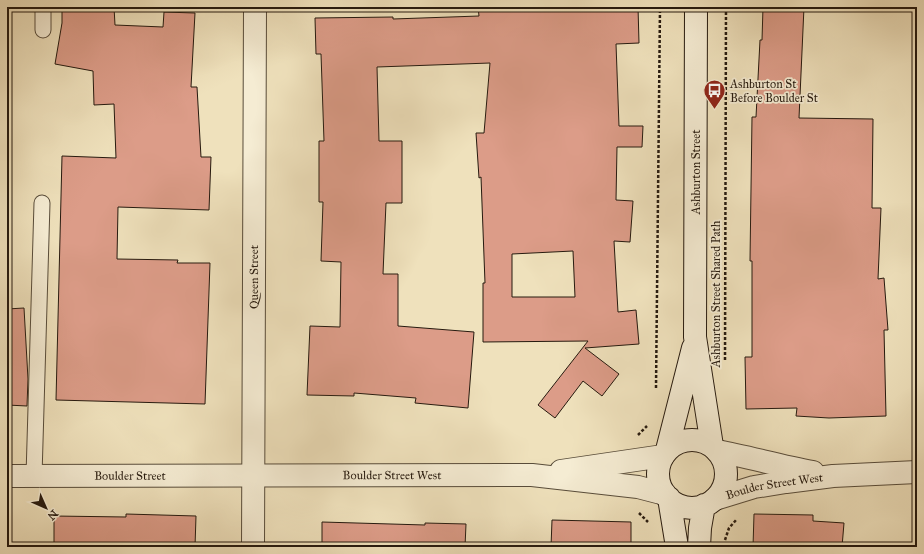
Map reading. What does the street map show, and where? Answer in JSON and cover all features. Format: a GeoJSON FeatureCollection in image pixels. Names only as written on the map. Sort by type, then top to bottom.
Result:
{"type":"FeatureCollection","features":[{"type":"Feature","properties":{"kind":"street","name":"Queen Street"},"geometry":{"type":"LineString","coordinates":[[253,547],[255,7]]}},
{"type":"Feature","properties":{"kind":"street","name":"Ashburton Street"},"geometry":{"type":"LineString","coordinates":[[696,7],[695,337],[714,448]]}},
{"type":"Feature","properties":{"kind":"street","name":"Ashburton Street"},"geometry":{"type":"LineString","coordinates":[[665,453],[695,337]]}},
{"type":"Feature","properties":{"kind":"street"},"geometry":{"type":"LineString","coordinates":[[677,547],[667,496],[660,483],[658,471],[665,453],[675,444],[684,440],[694,440],[703,441],[714,448],[722,458],[726,475],[722,488],[710,502],[700,528],[699,547]]}},
{"type":"Feature","properties":{"kind":"street","name":"Boulder Street West"},"geometry":{"type":"LineString","coordinates":[[714,448],[778,466],[833,476]]}},
{"type":"Feature","properties":{"kind":"street","name":"Boulder Street West"},"geometry":{"type":"LineString","coordinates":[[532,475],[638,459],[665,453]]}},
{"type":"Feature","properties":{"kind":"street","name":"Boulder Street West"},"geometry":{"type":"LineString","coordinates":[[710,502],[754,487],[833,476],[917,472]]}},
{"type":"Feature","properties":{"kind":"street","name":"Boulder Street West"},"geometry":{"type":"LineString","coordinates":[[253,476],[532,475],[638,487],[667,496]]}},
{"type":"Feature","properties":{"kind":"street","name":"Boulder Street"},"geometry":{"type":"LineString","coordinates":[[7,476],[253,476]]}},
{"type":"Feature","properties":{"kind":"street"},"geometry":{"type":"LineString","coordinates":[[667,496],[676,504],[685,507],[695,508],[710,502]]}},
{"type":"Feature","properties":{"kind":"lane"},"geometry":{"type":"LineString","coordinates":[[43,7],[43,30]]}},
{"type":"Feature","properties":{"kind":"lane"},"geometry":{"type":"LineString","coordinates":[[34,476],[42,203]]}},
{"type":"Feature","properties":{"kind":"path"},"geometry":{"type":"LineString","coordinates":[[656,394],[660,7]]}},
{"type":"Feature","properties":{"kind":"path","name":"Ashburton Street Shared Path"},"geometry":{"type":"LineString","coordinates":[[725,367],[726,7]]}},
{"type":"Feature","properties":{"kind":"path"},"geometry":{"type":"LineString","coordinates":[[638,459],[638,434],[651,422]]}},
{"type":"Feature","properties":{"kind":"path"},"geometry":{"type":"LineString","coordinates":[[638,487],[637,512],[648,523]]}},
{"type":"Feature","properties":{"kind":"path"},"geometry":{"type":"LineString","coordinates":[[723,547],[729,528],[742,515]]}},
{"type":"Feature","properties":{"kind":"building"},"geometry":{"type":"Polygon","coordinates":[[[62,7],[114,7],[115,25],[163,27],[164,12],[195,13],[191,87],[197,87],[201,157],[211,157],[209,210],[118,207],[117,259],[178,260],[177,263],[210,263],[205,404],[56,400],[62,156],[116,158],[114,104],[94,105],[93,71],[55,64],[62,23],[62,7]]]}},
{"type":"Feature","properties":{"kind":"building"},"geometry":{"type":"Polygon","coordinates":[[[478,7],[638,7],[639,43],[616,44],[619,126],[643,126],[642,147],[617,147],[616,200],[633,201],[630,242],[614,241],[618,312],[636,310],[639,344],[585,348],[619,374],[602,396],[583,381],[555,418],[538,405],[588,341],[483,342],[483,283],[485,283],[481,177],[479,178],[476,133],[484,133],[490,63],[377,67],[379,141],[402,141],[402,203],[386,203],[383,274],[398,274],[398,326],[474,332],[468,408],[415,403],[416,398],[354,393],[354,396],[307,395],[310,326],[340,327],[341,262],[321,261],[323,202],[319,202],[319,141],[324,141],[321,54],[316,54],[315,18],[393,17],[393,19],[479,16],[478,7]],[[573,251],[512,254],[512,297],[575,297],[573,251]]]}},
{"type":"Feature","properties":{"kind":"building"},"geometry":{"type":"Polygon","coordinates":[[[763,7],[804,7],[799,118],[873,119],[872,208],[881,208],[878,279],[884,278],[888,330],[884,330],[886,416],[829,418],[796,416],[797,408],[746,409],[745,357],[752,357],[752,261],[750,261],[752,117],[756,117],[763,7]]]}},
{"type":"Feature","properties":{"kind":"building"},"geometry":{"type":"Polygon","coordinates":[[[24,308],[28,379],[27,406],[7,405],[7,309],[24,308]]]}},
{"type":"Feature","properties":{"kind":"building"},"geometry":{"type":"Polygon","coordinates":[[[126,514],[196,516],[195,547],[54,547],[54,516],[126,517],[126,514]]]}},
{"type":"Feature","properties":{"kind":"building"},"geometry":{"type":"Polygon","coordinates":[[[754,514],[813,515],[813,521],[844,523],[842,547],[753,547],[754,514]]]}},
{"type":"Feature","properties":{"kind":"building"},"geometry":{"type":"Polygon","coordinates":[[[552,520],[631,522],[631,547],[551,547],[552,520]]]}},
{"type":"Feature","properties":{"kind":"building"},"geometry":{"type":"Polygon","coordinates":[[[322,522],[425,525],[425,523],[466,524],[465,547],[322,547],[322,522]]]}},
{"type":"Feature","properties":{"kind":"place","name":"Ashburton St Before Boulder St"},"geometry":{"type":"Point","coordinates":[715,110]}}]}
